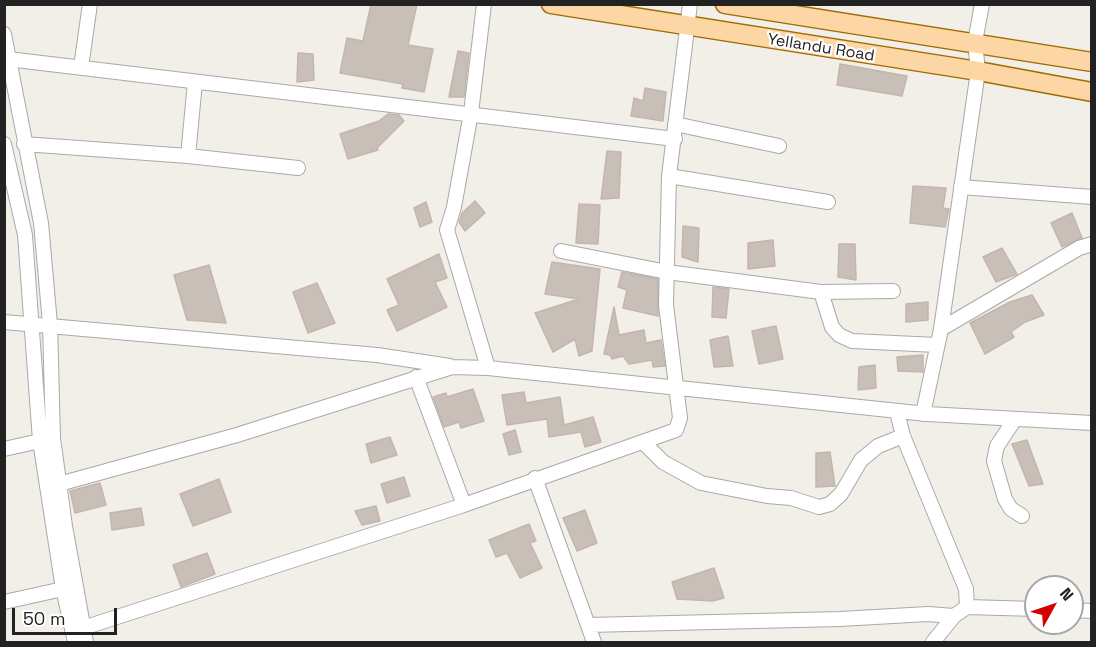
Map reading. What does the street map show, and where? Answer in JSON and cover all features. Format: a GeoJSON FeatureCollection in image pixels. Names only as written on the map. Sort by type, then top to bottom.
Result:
{"type":"FeatureCollection","features":[{"type":"Feature","properties":{"kind":"main road","name":"Yellandu Road"},"geometry":{"type":"LineString","coordinates":[[551,4],[978,71],[1092,92]]}},
{"type":"Feature","properties":{"kind":"main road","name":"Yellandu Road"},"geometry":{"type":"LineString","coordinates":[[725,4],[1092,62]]}},
{"type":"Feature","properties":{"kind":"street"},"geometry":{"type":"LineString","coordinates":[[81,67],[90,4]]}},
{"type":"Feature","properties":{"kind":"street"},"geometry":{"type":"LineString","coordinates":[[484,4],[471,113],[454,207],[447,230],[488,368]]}},
{"type":"Feature","properties":{"kind":"street"},"geometry":{"type":"LineString","coordinates":[[83,628],[464,505],[676,430],[680,418],[666,305],[669,177],[690,4]]}},
{"type":"Feature","properties":{"kind":"street"},"geometry":{"type":"LineString","coordinates":[[922,414],[941,329],[978,71],[975,42],[982,4]]}},
{"type":"Feature","properties":{"kind":"street"},"geometry":{"type":"LineString","coordinates":[[4,34],[41,223],[50,324],[50,388],[59,484],[86,642]]}},
{"type":"Feature","properties":{"kind":"street"},"geometry":{"type":"LineString","coordinates":[[8,59],[675,139]]}},
{"type":"Feature","properties":{"kind":"street"},"geometry":{"type":"LineString","coordinates":[[188,156],[195,82]]}},
{"type":"Feature","properties":{"kind":"street"},"geometry":{"type":"LineString","coordinates":[[675,124],[779,146]]}},
{"type":"Feature","properties":{"kind":"street"},"geometry":{"type":"LineString","coordinates":[[4,144],[25,235],[40,441],[63,589],[75,642]]}},
{"type":"Feature","properties":{"kind":"street"},"geometry":{"type":"LineString","coordinates":[[24,144],[188,156],[298,168]]}},
{"type":"Feature","properties":{"kind":"street"},"geometry":{"type":"LineString","coordinates":[[669,177],[828,202]]}},
{"type":"Feature","properties":{"kind":"street"},"geometry":{"type":"LineString","coordinates":[[961,187],[1092,197]]}},
{"type":"Feature","properties":{"kind":"street"},"geometry":{"type":"LineString","coordinates":[[941,329],[1079,248],[1092,244]]}},
{"type":"Feature","properties":{"kind":"street"},"geometry":{"type":"LineString","coordinates":[[561,251],[667,272],[821,292],[893,291]]}},
{"type":"Feature","properties":{"kind":"street"},"geometry":{"type":"LineString","coordinates":[[821,292],[832,327],[839,335],[852,341],[937,345]]}},
{"type":"Feature","properties":{"kind":"street"},"geometry":{"type":"LineString","coordinates":[[4,322],[50,324],[136,334],[377,355],[452,367],[488,368],[897,412],[1092,423]]}},
{"type":"Feature","properties":{"kind":"street"},"geometry":{"type":"LineString","coordinates":[[59,484],[237,435],[452,367]]}},
{"type":"Feature","properties":{"kind":"street"},"geometry":{"type":"LineString","coordinates":[[416,377],[464,505]]}},
{"type":"Feature","properties":{"kind":"street"},"geometry":{"type":"LineString","coordinates":[[897,412],[903,436],[966,589],[967,607]]}},
{"type":"Feature","properties":{"kind":"street"},"geometry":{"type":"LineString","coordinates":[[1015,419],[997,446],[994,461],[1005,500],[1011,509],[1022,516]]}},
{"type":"Feature","properties":{"kind":"street"},"geometry":{"type":"LineString","coordinates":[[644,443],[663,462],[701,483],[767,496],[791,498],[819,507],[830,504],[841,494],[861,460],[878,446],[903,436]]}},
{"type":"Feature","properties":{"kind":"street"},"geometry":{"type":"LineString","coordinates":[[4,449],[40,441]]}},
{"type":"Feature","properties":{"kind":"street"},"geometry":{"type":"LineString","coordinates":[[535,478],[594,642]]}},
{"type":"Feature","properties":{"kind":"street"},"geometry":{"type":"LineString","coordinates":[[4,602],[63,589]]}},
{"type":"Feature","properties":{"kind":"street"},"geometry":{"type":"LineString","coordinates":[[933,642],[954,616],[967,607],[1024,609]]}},
{"type":"Feature","properties":{"kind":"street"},"geometry":{"type":"LineString","coordinates":[[588,625],[840,619],[928,614],[954,616]]}},
{"type":"Feature","properties":{"kind":"building"},"geometry":{"type":"Polygon","coordinates":[[[371,4],[417,4],[408,45],[433,49],[424,92],[402,88],[403,84],[340,73],[347,38],[363,41],[371,4]]]}},
{"type":"Feature","properties":{"kind":"building"},"geometry":{"type":"Polygon","coordinates":[[[458,51],[469,53],[464,97],[449,97],[458,51]]]}},
{"type":"Feature","properties":{"kind":"building"},"geometry":{"type":"Polygon","coordinates":[[[298,53],[313,54],[314,80],[297,82],[298,53]]]}},
{"type":"Feature","properties":{"kind":"building"},"geometry":{"type":"Polygon","coordinates":[[[840,64],[907,76],[902,96],[837,85],[840,64]]]}},
{"type":"Feature","properties":{"kind":"building"},"geometry":{"type":"Polygon","coordinates":[[[645,88],[666,92],[663,121],[631,116],[634,98],[643,101],[645,88]]]}},
{"type":"Feature","properties":{"kind":"building"},"geometry":{"type":"Polygon","coordinates":[[[388,114],[399,115],[404,121],[377,148],[378,150],[348,159],[340,134],[379,121],[388,114]]]}},
{"type":"Feature","properties":{"kind":"building"},"geometry":{"type":"Polygon","coordinates":[[[607,151],[621,152],[619,198],[601,199],[607,151]]]}},
{"type":"Feature","properties":{"kind":"building"},"geometry":{"type":"Polygon","coordinates":[[[913,186],[946,188],[943,208],[949,209],[945,227],[910,223],[913,186]]]}},
{"type":"Feature","properties":{"kind":"building"},"geometry":{"type":"Polygon","coordinates":[[[475,201],[485,213],[465,231],[459,222],[462,213],[475,201]]]}},
{"type":"Feature","properties":{"kind":"building"},"geometry":{"type":"Polygon","coordinates":[[[426,202],[432,222],[420,227],[414,208],[426,202]]]}},
{"type":"Feature","properties":{"kind":"building"},"geometry":{"type":"Polygon","coordinates":[[[579,204],[600,205],[598,244],[576,243],[579,204]]]}},
{"type":"Feature","properties":{"kind":"building"},"geometry":{"type":"Polygon","coordinates":[[[1072,213],[1082,238],[1062,247],[1051,223],[1072,213]]]}},
{"type":"Feature","properties":{"kind":"building"},"geometry":{"type":"Polygon","coordinates":[[[683,226],[699,228],[698,262],[682,257],[683,226]]]}},
{"type":"Feature","properties":{"kind":"building"},"geometry":{"type":"Polygon","coordinates":[[[773,240],[775,266],[748,269],[748,243],[773,240]]]}},
{"type":"Feature","properties":{"kind":"building"},"geometry":{"type":"Polygon","coordinates":[[[839,244],[855,244],[856,280],[838,277],[839,244]]]}},
{"type":"Feature","properties":{"kind":"building"},"geometry":{"type":"Polygon","coordinates":[[[1002,248],[1017,274],[996,282],[983,257],[1002,248]]]}},
{"type":"Feature","properties":{"kind":"building"},"geometry":{"type":"Polygon","coordinates":[[[439,254],[447,278],[435,282],[447,307],[397,331],[387,310],[399,305],[387,279],[439,254]]]}},
{"type":"Feature","properties":{"kind":"building"},"geometry":{"type":"Polygon","coordinates":[[[552,262],[600,269],[592,351],[579,356],[575,339],[553,352],[535,313],[579,299],[545,294],[552,262]]]}},
{"type":"Feature","properties":{"kind":"building"},"geometry":{"type":"Polygon","coordinates":[[[209,265],[226,323],[187,320],[174,275],[209,265]]]}},
{"type":"Feature","properties":{"kind":"building"},"geometry":{"type":"Polygon","coordinates":[[[622,272],[658,279],[658,316],[623,308],[627,290],[618,287],[622,272]]]}},
{"type":"Feature","properties":{"kind":"building"},"geometry":{"type":"Polygon","coordinates":[[[317,283],[335,323],[308,333],[293,292],[317,283]]]}},
{"type":"Feature","properties":{"kind":"building"},"geometry":{"type":"Polygon","coordinates":[[[713,287],[729,289],[726,318],[712,317],[713,287]]]}},
{"type":"Feature","properties":{"kind":"building"},"geometry":{"type":"Polygon","coordinates":[[[1032,295],[1044,315],[1025,322],[1011,332],[1014,337],[985,354],[970,323],[1010,302],[1032,295]]]}},
{"type":"Feature","properties":{"kind":"building"},"geometry":{"type":"Polygon","coordinates":[[[928,302],[928,320],[906,322],[906,304],[928,302]]]}},
{"type":"Feature","properties":{"kind":"building"},"geometry":{"type":"Polygon","coordinates":[[[614,307],[619,335],[644,330],[646,343],[661,340],[665,366],[653,367],[652,360],[629,364],[623,356],[612,359],[610,355],[604,354],[614,307]]]}},
{"type":"Feature","properties":{"kind":"building"},"geometry":{"type":"Polygon","coordinates":[[[776,326],[783,359],[759,364],[752,331],[776,326]]]}},
{"type":"Feature","properties":{"kind":"building"},"geometry":{"type":"Polygon","coordinates":[[[728,336],[733,366],[714,367],[710,340],[728,336]]]}},
{"type":"Feature","properties":{"kind":"building"},"geometry":{"type":"Polygon","coordinates":[[[923,355],[923,372],[898,371],[897,357],[923,355]]]}},
{"type":"Feature","properties":{"kind":"building"},"geometry":{"type":"Polygon","coordinates":[[[875,365],[876,388],[858,390],[859,367],[875,365]]]}},
{"type":"Feature","properties":{"kind":"building"},"geometry":{"type":"Polygon","coordinates":[[[473,389],[484,421],[461,428],[459,422],[444,427],[433,397],[446,393],[447,397],[473,389]]]}},
{"type":"Feature","properties":{"kind":"building"},"geometry":{"type":"Polygon","coordinates":[[[524,392],[526,403],[560,397],[564,425],[593,417],[601,442],[585,447],[581,432],[549,437],[547,419],[507,425],[502,395],[524,392]]]}},
{"type":"Feature","properties":{"kind":"building"},"geometry":{"type":"Polygon","coordinates":[[[515,430],[521,452],[509,455],[503,434],[515,430]]]}},
{"type":"Feature","properties":{"kind":"building"},"geometry":{"type":"Polygon","coordinates":[[[390,437],[397,455],[371,463],[366,444],[390,437]]]}},
{"type":"Feature","properties":{"kind":"building"},"geometry":{"type":"Polygon","coordinates":[[[1027,440],[1043,484],[1029,486],[1012,444],[1027,440]]]}},
{"type":"Feature","properties":{"kind":"building"},"geometry":{"type":"Polygon","coordinates":[[[830,452],[835,486],[816,487],[816,453],[830,452]]]}},
{"type":"Feature","properties":{"kind":"building"},"geometry":{"type":"Polygon","coordinates":[[[404,477],[410,496],[387,503],[381,484],[404,477]]]}},
{"type":"Feature","properties":{"kind":"building"},"geometry":{"type":"Polygon","coordinates":[[[219,479],[231,512],[193,526],[180,494],[219,479]]]}},
{"type":"Feature","properties":{"kind":"building"},"geometry":{"type":"Polygon","coordinates":[[[100,483],[106,505],[75,513],[70,491],[100,483]]]}},
{"type":"Feature","properties":{"kind":"building"},"geometry":{"type":"Polygon","coordinates":[[[376,506],[380,521],[362,525],[355,511],[376,506]]]}},
{"type":"Feature","properties":{"kind":"building"},"geometry":{"type":"Polygon","coordinates":[[[141,508],[144,525],[112,530],[110,513],[141,508]]]}},
{"type":"Feature","properties":{"kind":"building"},"geometry":{"type":"Polygon","coordinates":[[[585,510],[597,543],[577,551],[563,518],[585,510]]]}},
{"type":"Feature","properties":{"kind":"building"},"geometry":{"type":"Polygon","coordinates":[[[529,524],[536,541],[530,543],[542,568],[520,578],[507,553],[496,557],[489,540],[529,524]]]}},
{"type":"Feature","properties":{"kind":"building"},"geometry":{"type":"Polygon","coordinates":[[[207,553],[215,574],[181,587],[173,565],[207,553]]]}},
{"type":"Feature","properties":{"kind":"building"},"geometry":{"type":"Polygon","coordinates":[[[714,568],[724,598],[713,601],[677,599],[672,582],[714,568]]]}}]}
